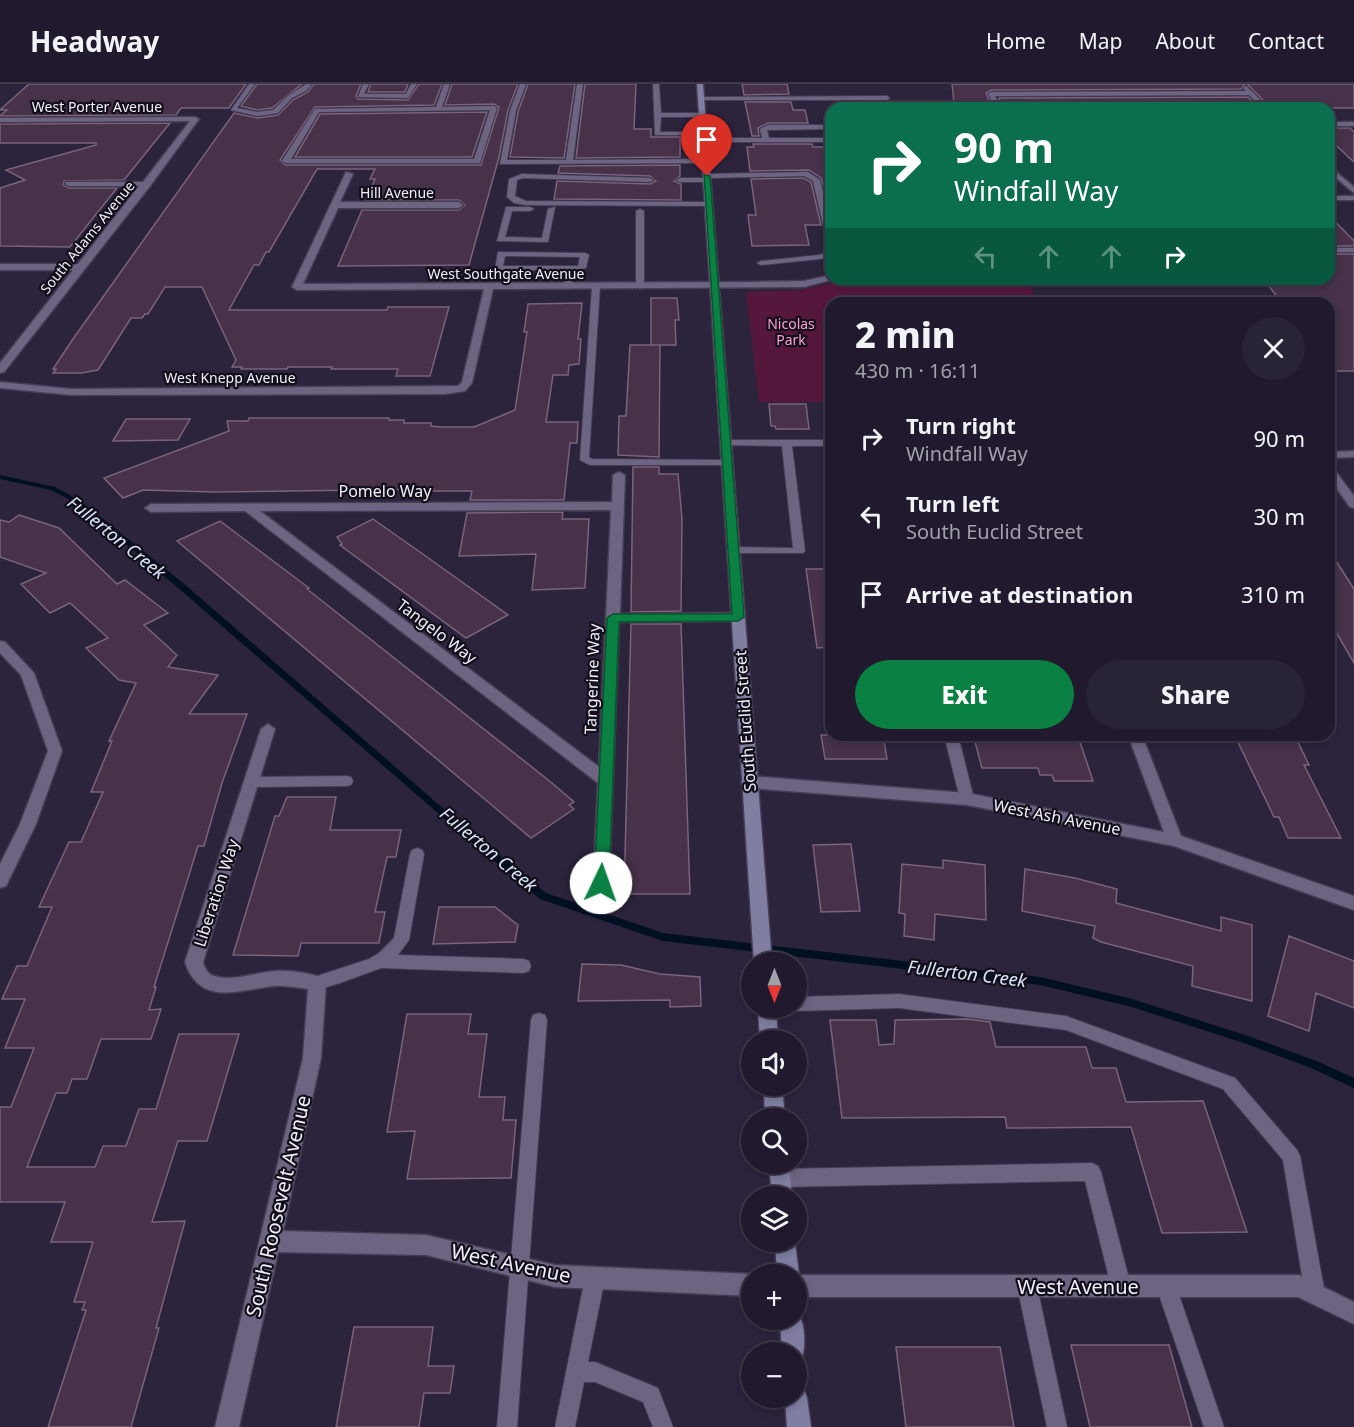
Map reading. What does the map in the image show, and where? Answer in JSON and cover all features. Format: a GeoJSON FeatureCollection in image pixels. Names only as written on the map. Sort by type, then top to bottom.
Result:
{"type":"FeatureCollection","features":[{"type":"Feature","properties":{"kind":"main road","name":"South Euclid Street"},"geometry":{"type":"LineString","coordinates":[[700,84],[762,952]]}},
{"type":"Feature","properties":{"kind":"main road"},"geometry":{"type":"LineString","coordinates":[[797,1408],[799,1427]]}},
{"type":"Feature","properties":{"kind":"street","name":"West Porter Avenue"},"geometry":{"type":"LineString","coordinates":[[0,120],[195,119]]}},
{"type":"Feature","properties":{"kind":"street","name":"South Adams Avenue"},"geometry":{"type":"LineString","coordinates":[[0,370],[195,119]]}},
{"type":"Feature","properties":{"kind":"street"},"geometry":{"type":"LineString","coordinates":[[1335,124],[1354,124]]}},
{"type":"Feature","properties":{"kind":"street"},"geometry":{"type":"LineString","coordinates":[[336,205],[349,174]]}},
{"type":"Feature","properties":{"kind":"street"},"geometry":{"type":"LineString","coordinates":[[1335,174],[1354,191]]}},
{"type":"Feature","properties":{"kind":"street"},"geometry":{"type":"LineString","coordinates":[[69,183],[147,183]]}},
{"type":"Feature","properties":{"kind":"street"},"geometry":{"type":"LineString","coordinates":[[1335,198],[1354,198]]}},
{"type":"Feature","properties":{"kind":"street","name":"Hill Avenue"},"geometry":{"type":"LineString","coordinates":[[336,205],[459,205]]}},
{"type":"Feature","properties":{"kind":"street","name":"West Southgate Avenue"},"geometry":{"type":"LineString","coordinates":[[336,205],[297,287],[715,286],[804,284],[825,279]]}},
{"type":"Feature","properties":{"kind":"street"},"geometry":{"type":"LineString","coordinates":[[0,267],[79,267]]}},
{"type":"Feature","properties":{"kind":"street","name":"West Knepp Avenue"},"geometry":{"type":"LineString","coordinates":[[0,385],[71,392],[445,392],[461,389],[467,383],[489,286]]}},
{"type":"Feature","properties":{"kind":"street"},"geometry":{"type":"LineString","coordinates":[[1335,454],[1354,454]]}},
{"type":"Feature","properties":{"kind":"street","name":"Tangerine Way"},"geometry":{"type":"LineString","coordinates":[[601,883],[619,475]]}},
{"type":"Feature","properties":{"kind":"street"},"geometry":{"type":"LineString","coordinates":[[1335,478],[1354,504]]}},
{"type":"Feature","properties":{"kind":"street","name":"Pomelo Way"},"geometry":{"type":"LineString","coordinates":[[151,508],[618,506]]}},
{"type":"Feature","properties":{"kind":"street","name":"Tangelo Way"},"geometry":{"type":"LineString","coordinates":[[248,508],[606,781]]}},
{"type":"Feature","properties":{"kind":"street"},"geometry":{"type":"LineString","coordinates":[[613,618],[738,617]]}},
{"type":"Feature","properties":{"kind":"street"},"geometry":{"type":"LineString","coordinates":[[0,645],[27,673],[56,751],[28,824],[0,881]]}},
{"type":"Feature","properties":{"kind":"street","name":"Liberation Way"},"geometry":{"type":"LineString","coordinates":[[268,729],[194,962],[198,974],[208,983],[224,985],[278,978],[317,983]]}},
{"type":"Feature","properties":{"kind":"street"},"geometry":{"type":"LineString","coordinates":[[1138,741],[1175,840]]}},
{"type":"Feature","properties":{"kind":"street","name":"West Ash Avenue"},"geometry":{"type":"LineString","coordinates":[[750,782],[967,800],[1175,840],[1354,903]]}},
{"type":"Feature","properties":{"kind":"street","name":"South Roosevelt Avenue"},"geometry":{"type":"LineString","coordinates":[[226,1427],[312,1058],[317,983]]}},
{"type":"Feature","properties":{"kind":"street","name":"West Avenue"},"geometry":{"type":"LineString","coordinates":[[270,1241],[426,1245],[555,1276],[741,1285]]}},
{"type":"Feature","properties":{"kind":"street","name":"West Avenue"},"geometry":{"type":"LineString","coordinates":[[807,1286],[1299,1286],[1354,1313]]}},
{"type":"Feature","properties":{"kind":"lane"},"geometry":{"type":"LineString","coordinates":[[252,84],[233,110],[270,112],[280,109],[290,96],[303,93],[309,84]]}},
{"type":"Feature","properties":{"kind":"lane"},"geometry":{"type":"LineString","coordinates":[[366,84],[360,96],[408,96],[414,84]]}},
{"type":"Feature","properties":{"kind":"lane"},"geometry":{"type":"LineString","coordinates":[[438,109],[447,84]]}},
{"type":"Feature","properties":{"kind":"lane"},"geometry":{"type":"LineString","coordinates":[[523,84],[513,111],[503,162],[706,161]]}},
{"type":"Feature","properties":{"kind":"lane"},"geometry":{"type":"LineString","coordinates":[[569,162],[579,84]]}},
{"type":"Feature","properties":{"kind":"lane"},"geometry":{"type":"LineString","coordinates":[[656,84],[657,134],[766,140],[825,140]]}},
{"type":"Feature","properties":{"kind":"lane"},"geometry":{"type":"LineString","coordinates":[[1242,84],[1260,102]]}},
{"type":"Feature","properties":{"kind":"lane"},"geometry":{"type":"LineString","coordinates":[[995,102],[991,94],[1251,93]]}},
{"type":"Feature","properties":{"kind":"lane"},"geometry":{"type":"LineString","coordinates":[[701,99],[909,102]]}},
{"type":"Feature","properties":{"kind":"lane"},"geometry":{"type":"LineString","coordinates":[[494,108],[477,161],[286,161],[317,110],[438,109],[494,108]]}},
{"type":"Feature","properties":{"kind":"lane"},"geometry":{"type":"LineString","coordinates":[[658,115],[702,115]]}},
{"type":"Feature","properties":{"kind":"lane"},"geometry":{"type":"LineString","coordinates":[[766,140],[763,129],[768,127],[825,127]]}},
{"type":"Feature","properties":{"kind":"lane"},"geometry":{"type":"LineString","coordinates":[[680,180],[805,174],[816,180],[825,217]]}},
{"type":"Feature","properties":{"kind":"lane"},"geometry":{"type":"LineString","coordinates":[[650,180],[522,176],[513,179],[511,197],[526,203],[709,207]]}},
{"type":"Feature","properties":{"kind":"lane"},"geometry":{"type":"LineString","coordinates":[[552,209],[545,240],[500,239],[509,210],[552,209],[617,208],[640,211],[709,207]]}},
{"type":"Feature","properties":{"kind":"lane"},"geometry":{"type":"LineString","coordinates":[[640,211],[640,286]]}},
{"type":"Feature","properties":{"kind":"lane"},"geometry":{"type":"LineString","coordinates":[[1335,250],[1354,250]]}},
{"type":"Feature","properties":{"kind":"lane"},"geometry":{"type":"LineString","coordinates":[[501,255],[585,255],[582,268],[571,268],[519,268],[498,268],[501,255]]}},
{"type":"Feature","properties":{"kind":"lane"},"geometry":{"type":"LineString","coordinates":[[761,263],[825,255]]}},
{"type":"Feature","properties":{"kind":"lane"},"geometry":{"type":"LineString","coordinates":[[568,286],[571,268]]}},
{"type":"Feature","properties":{"kind":"lane"},"geometry":{"type":"LineString","coordinates":[[597,286],[584,458],[590,462],[727,463]]}},
{"type":"Feature","properties":{"kind":"lane"},"geometry":{"type":"LineString","coordinates":[[726,443],[825,443]]}},
{"type":"Feature","properties":{"kind":"lane"},"geometry":{"type":"LineString","coordinates":[[733,550],[799,551],[787,443]]}},
{"type":"Feature","properties":{"kind":"lane"},"geometry":{"type":"LineString","coordinates":[[952,741],[967,800]]}},
{"type":"Feature","properties":{"kind":"lane"},"geometry":{"type":"LineString","coordinates":[[251,782],[346,781]]}},
{"type":"Feature","properties":{"kind":"lane"},"geometry":{"type":"LineString","coordinates":[[317,983],[381,961],[394,951],[401,940],[417,854]]}},
{"type":"Feature","properties":{"kind":"lane"},"geometry":{"type":"LineString","coordinates":[[381,961],[523,966]]}},
{"type":"Feature","properties":{"kind":"lane"},"geometry":{"type":"LineString","coordinates":[[807,1004],[899,1001],[1066,1023],[1230,1083],[1291,1156],[1315,1294]]}},
{"type":"Feature","properties":{"kind":"lane"},"geometry":{"type":"LineString","coordinates":[[507,1427],[539,1020]]}},
{"type":"Feature","properties":{"kind":"lane"},"geometry":{"type":"LineString","coordinates":[[780,1180],[1092,1172],[1122,1286]]}},
{"type":"Feature","properties":{"kind":"lane"},"geometry":{"type":"LineString","coordinates":[[565,1427],[596,1278]]}},
{"type":"Feature","properties":{"kind":"lane"},"geometry":{"type":"LineString","coordinates":[[1027,1286],[1057,1427]]}},
{"type":"Feature","properties":{"kind":"lane"},"geometry":{"type":"LineString","coordinates":[[1166,1286],[1214,1427]]}},
{"type":"Feature","properties":{"kind":"lane"},"geometry":{"type":"LineString","coordinates":[[576,1371],[595,1372],[651,1395],[663,1427]]}},
{"type":"Feature","properties":{"kind":"green space","name":"Nicolas Park"},"geometry":{"type":"Polygon","coordinates":[[[825,285],[1029,285],[1035,297],[825,297],[825,402],[759,402],[746,292],[800,290],[825,285]]]}},
{"type":"Feature","properties":{"kind":"building"},"geometry":{"type":"Polygon","coordinates":[[[29,84],[246,84],[229,108],[181,108],[176,115],[0,116],[7,110],[0,110],[29,84]]]}},
{"type":"Feature","properties":{"kind":"building"},"geometry":{"type":"Polygon","coordinates":[[[257,84],[302,84],[272,108],[257,110],[241,106],[257,84]]]}},
{"type":"Feature","properties":{"kind":"building"},"geometry":{"type":"Polygon","coordinates":[[[314,84],[361,84],[356,96],[358,99],[408,100],[419,84],[442,84],[434,105],[315,107],[280,160],[285,165],[481,165],[499,107],[494,104],[445,105],[452,84],[518,84],[508,110],[499,157],[469,265],[338,266],[362,210],[459,210],[465,205],[459,200],[366,200],[375,179],[370,179],[375,169],[317,169],[269,252],[266,252],[259,265],[254,265],[229,310],[387,310],[388,307],[449,307],[430,376],[396,376],[398,369],[288,367],[287,369],[241,369],[242,367],[232,367],[236,360],[202,287],[165,287],[148,314],[142,318],[131,318],[98,370],[81,373],[53,373],[56,369],[53,369],[73,339],[234,113],[257,118],[278,115],[293,100],[308,92],[314,84]]]}},
{"type":"Feature","properties":{"kind":"building"},"geometry":{"type":"Polygon","coordinates":[[[371,84],[408,84],[405,92],[368,92],[371,84]]]}},
{"type":"Feature","properties":{"kind":"building"},"geometry":{"type":"Polygon","coordinates":[[[528,84],[575,84],[564,158],[510,157],[518,112],[528,84]]]}},
{"type":"Feature","properties":{"kind":"building"},"geometry":{"type":"Polygon","coordinates":[[[585,84],[636,84],[634,129],[651,129],[651,137],[680,137],[680,157],[576,158],[585,84]]]}},
{"type":"Feature","properties":{"kind":"building"},"geometry":{"type":"Polygon","coordinates":[[[742,84],[787,84],[789,94],[744,95],[742,84]]]}},
{"type":"Feature","properties":{"kind":"building"},"geometry":{"type":"Polygon","coordinates":[[[952,84],[1245,84],[1241,89],[991,90],[986,93],[990,102],[954,102],[952,84]]]}},
{"type":"Feature","properties":{"kind":"building"},"geometry":{"type":"Polygon","coordinates":[[[1247,84],[1354,84],[1354,108],[1335,108],[1335,102],[1265,102],[1247,84]]]}},
{"type":"Feature","properties":{"kind":"building"},"geometry":{"type":"Polygon","coordinates":[[[1248,97],[1253,102],[1001,102],[999,98],[1248,97]]]}},
{"type":"Feature","properties":{"kind":"building"},"geometry":{"type":"Polygon","coordinates":[[[745,102],[791,102],[793,110],[805,110],[808,123],[768,123],[758,128],[759,136],[752,136],[745,102]]]}},
{"type":"Feature","properties":{"kind":"building"},"geometry":{"type":"Polygon","coordinates":[[[487,112],[472,157],[295,157],[320,114],[487,112]]]}},
{"type":"Feature","properties":{"kind":"building"},"geometry":{"type":"Polygon","coordinates":[[[170,123],[124,180],[64,181],[63,185],[69,188],[117,188],[70,247],[0,246],[0,188],[25,180],[6,170],[96,145],[96,143],[0,143],[0,124],[170,123]]]}},
{"type":"Feature","properties":{"kind":"building"},"geometry":{"type":"Polygon","coordinates":[[[1335,128],[1350,128],[1354,132],[1354,162],[1335,145],[1335,128]]]}},
{"type":"Feature","properties":{"kind":"building"},"geometry":{"type":"Polygon","coordinates":[[[753,144],[812,144],[813,147],[825,147],[825,192],[821,178],[809,170],[750,171],[747,147],[754,147],[753,144]]]}},
{"type":"Feature","properties":{"kind":"building"},"geometry":{"type":"Polygon","coordinates":[[[680,165],[680,176],[674,181],[681,184],[681,200],[554,199],[557,181],[650,184],[656,181],[650,176],[558,173],[560,166],[680,165]]]}},
{"type":"Feature","properties":{"kind":"building"},"geometry":{"type":"Polygon","coordinates":[[[803,178],[811,182],[821,225],[805,225],[809,245],[752,246],[748,215],[756,215],[751,179],[803,178]]]}},
{"type":"Feature","properties":{"kind":"building"},"geometry":{"type":"Polygon","coordinates":[[[1335,221],[1354,241],[1354,246],[1335,246],[1335,221]]]}},
{"type":"Feature","properties":{"kind":"building"},"geometry":{"type":"Polygon","coordinates":[[[1335,254],[1354,254],[1354,371],[1335,371],[1335,297],[1277,297],[1268,285],[1335,285],[1335,254]]]}},
{"type":"Feature","properties":{"kind":"building"},"geometry":{"type":"Polygon","coordinates":[[[651,298],[677,298],[679,320],[675,320],[676,345],[651,345],[651,298]]]}},
{"type":"Feature","properties":{"kind":"building"},"geometry":{"type":"Polygon","coordinates":[[[582,303],[578,339],[581,339],[579,364],[569,365],[568,375],[553,375],[546,422],[578,422],[577,443],[570,443],[564,500],[470,500],[472,491],[430,491],[433,489],[214,492],[143,490],[123,498],[104,478],[229,431],[227,421],[248,421],[249,418],[389,418],[389,420],[404,420],[404,423],[431,423],[431,426],[440,427],[474,427],[515,410],[527,332],[524,332],[528,304],[582,303]]]}},
{"type":"Feature","properties":{"kind":"building"},"geometry":{"type":"Polygon","coordinates":[[[630,345],[660,345],[659,457],[618,455],[619,416],[626,416],[630,345]]]}},
{"type":"Feature","properties":{"kind":"building"},"geometry":{"type":"Polygon","coordinates":[[[769,404],[806,404],[809,429],[776,429],[775,426],[771,426],[769,404]]]}},
{"type":"Feature","properties":{"kind":"building"},"geometry":{"type":"Polygon","coordinates":[[[126,419],[190,419],[178,440],[113,441],[126,419]]]}},
{"type":"Feature","properties":{"kind":"building"},"geometry":{"type":"Polygon","coordinates":[[[633,467],[659,467],[659,474],[678,474],[682,519],[681,611],[631,612],[633,467]]]}},
{"type":"Feature","properties":{"kind":"building"},"geometry":{"type":"Polygon","coordinates":[[[563,512],[562,519],[589,519],[585,588],[532,590],[536,554],[459,556],[467,513],[563,512]]]}},
{"type":"Feature","properties":{"kind":"building"},"geometry":{"type":"Polygon","coordinates":[[[19,515],[59,528],[117,584],[125,580],[168,613],[144,625],[177,655],[168,667],[218,675],[189,714],[247,714],[222,783],[204,846],[198,846],[154,987],[156,987],[149,1010],[161,1009],[151,1039],[101,1039],[87,1079],[72,1079],[67,1093],[56,1093],[27,1167],[95,1167],[103,1146],[126,1146],[139,1109],[156,1109],[179,1034],[239,1034],[207,1141],[178,1141],[152,1222],[185,1221],[156,1328],[159,1328],[131,1427],[48,1427],[86,1310],[82,1310],[85,1302],[74,1302],[93,1242],[51,1242],[65,1202],[0,1202],[0,1107],[11,1107],[34,1048],[5,1048],[25,999],[2,999],[17,966],[27,966],[52,907],[39,907],[69,842],[81,842],[103,792],[91,792],[112,741],[109,741],[136,683],[119,680],[86,648],[108,638],[70,603],[50,613],[21,584],[46,573],[0,557],[0,520],[9,522],[19,515]]]}},
{"type":"Feature","properties":{"kind":"building"},"geometry":{"type":"Polygon","coordinates":[[[373,519],[508,615],[466,638],[340,545],[342,544],[337,537],[373,519]]]}},
{"type":"Feature","properties":{"kind":"building"},"geometry":{"type":"Polygon","coordinates":[[[220,521],[309,588],[307,589],[552,783],[574,802],[569,805],[574,809],[531,838],[177,541],[220,521]]]}},
{"type":"Feature","properties":{"kind":"building"},"geometry":{"type":"Polygon","coordinates":[[[1335,559],[1354,589],[1354,663],[1335,630],[1335,559]]]}},
{"type":"Feature","properties":{"kind":"building"},"geometry":{"type":"Polygon","coordinates":[[[806,569],[825,569],[825,647],[817,648],[806,569]]]}},
{"type":"Feature","properties":{"kind":"building"},"geometry":{"type":"Polygon","coordinates":[[[631,624],[681,624],[690,894],[624,894],[631,624]]]}},
{"type":"Feature","properties":{"kind":"building"},"geometry":{"type":"Polygon","coordinates":[[[821,735],[825,735],[825,741],[884,741],[887,759],[825,759],[821,735]]]}},
{"type":"Feature","properties":{"kind":"building"},"geometry":{"type":"Polygon","coordinates":[[[1237,741],[1297,741],[1309,765],[1304,765],[1341,838],[1288,838],[1279,817],[1274,817],[1237,741]]]}},
{"type":"Feature","properties":{"kind":"building"},"geometry":{"type":"Polygon","coordinates":[[[975,742],[1080,742],[1093,781],[1054,781],[1052,775],[1040,775],[1038,768],[982,768],[975,742]]]}},
{"type":"Feature","properties":{"kind":"building"},"geometry":{"type":"Polygon","coordinates":[[[287,797],[336,797],[330,830],[401,830],[396,857],[387,857],[375,912],[385,912],[379,943],[301,943],[298,956],[233,955],[275,816],[279,816],[287,797]]]}},
{"type":"Feature","properties":{"kind":"building"},"geometry":{"type":"Polygon","coordinates":[[[851,844],[860,911],[821,912],[813,845],[851,844]]]}},
{"type":"Feature","properties":{"kind":"building"},"geometry":{"type":"Polygon","coordinates":[[[943,860],[985,865],[986,920],[935,914],[934,940],[904,936],[905,914],[899,913],[902,864],[943,868],[943,860]]]}},
{"type":"Feature","properties":{"kind":"building"},"geometry":{"type":"Polygon","coordinates":[[[1025,869],[1075,878],[1117,889],[1116,903],[1221,931],[1221,917],[1252,925],[1252,1001],[1192,986],[1193,966],[1101,942],[1093,938],[1095,926],[1022,911],[1025,869]]]}},
{"type":"Feature","properties":{"kind":"building"},"geometry":{"type":"Polygon","coordinates":[[[439,907],[495,907],[518,925],[515,942],[433,944],[439,907]]]}},
{"type":"Feature","properties":{"kind":"building"},"geometry":{"type":"Polygon","coordinates":[[[1289,936],[1354,961],[1354,1008],[1316,993],[1309,1031],[1268,1016],[1289,936]]]}},
{"type":"Feature","properties":{"kind":"building"},"geometry":{"type":"Polygon","coordinates":[[[582,964],[621,965],[660,974],[700,977],[701,1006],[670,1007],[670,1000],[578,1001],[582,964]]]}},
{"type":"Feature","properties":{"kind":"building"},"geometry":{"type":"Polygon","coordinates":[[[407,1014],[471,1014],[468,1034],[487,1034],[479,1097],[505,1097],[503,1120],[516,1120],[511,1178],[407,1179],[415,1131],[387,1132],[407,1014]]]}},
{"type":"Feature","properties":{"kind":"building"},"geometry":{"type":"Polygon","coordinates":[[[967,1019],[990,1022],[996,1047],[1086,1047],[1092,1068],[1116,1068],[1126,1102],[1203,1101],[1247,1232],[1162,1233],[1131,1127],[1007,1128],[1005,1117],[842,1118],[830,1020],[876,1020],[879,1045],[894,1044],[895,1020],[967,1019]]]}},
{"type":"Feature","properties":{"kind":"building"},"geometry":{"type":"Polygon","coordinates":[[[354,1327],[433,1327],[428,1366],[454,1366],[450,1393],[424,1393],[419,1427],[336,1427],[354,1327]]]}},
{"type":"Feature","properties":{"kind":"building"},"geometry":{"type":"Polygon","coordinates":[[[1071,1345],[1169,1345],[1192,1427],[1090,1427],[1071,1345]]]}},
{"type":"Feature","properties":{"kind":"building"},"geometry":{"type":"Polygon","coordinates":[[[896,1347],[1000,1347],[1014,1427],[906,1427],[896,1347]]]}},
{"type":"Feature","properties":{"kind":"waterway","name":"Fullerton Creek"},"geometry":{"type":"LineString","coordinates":[[0,477],[53,488],[80,503],[180,585],[472,838],[543,896],[663,937],[1040,981],[1132,1003],[1245,1039],[1315,1065],[1354,1083]]}},
{"type":"Feature","properties":{"kind":"route"},"geometry":{"type":"LineString","coordinates":[[601,883],[613,618],[738,617],[707,176]]}}]}
